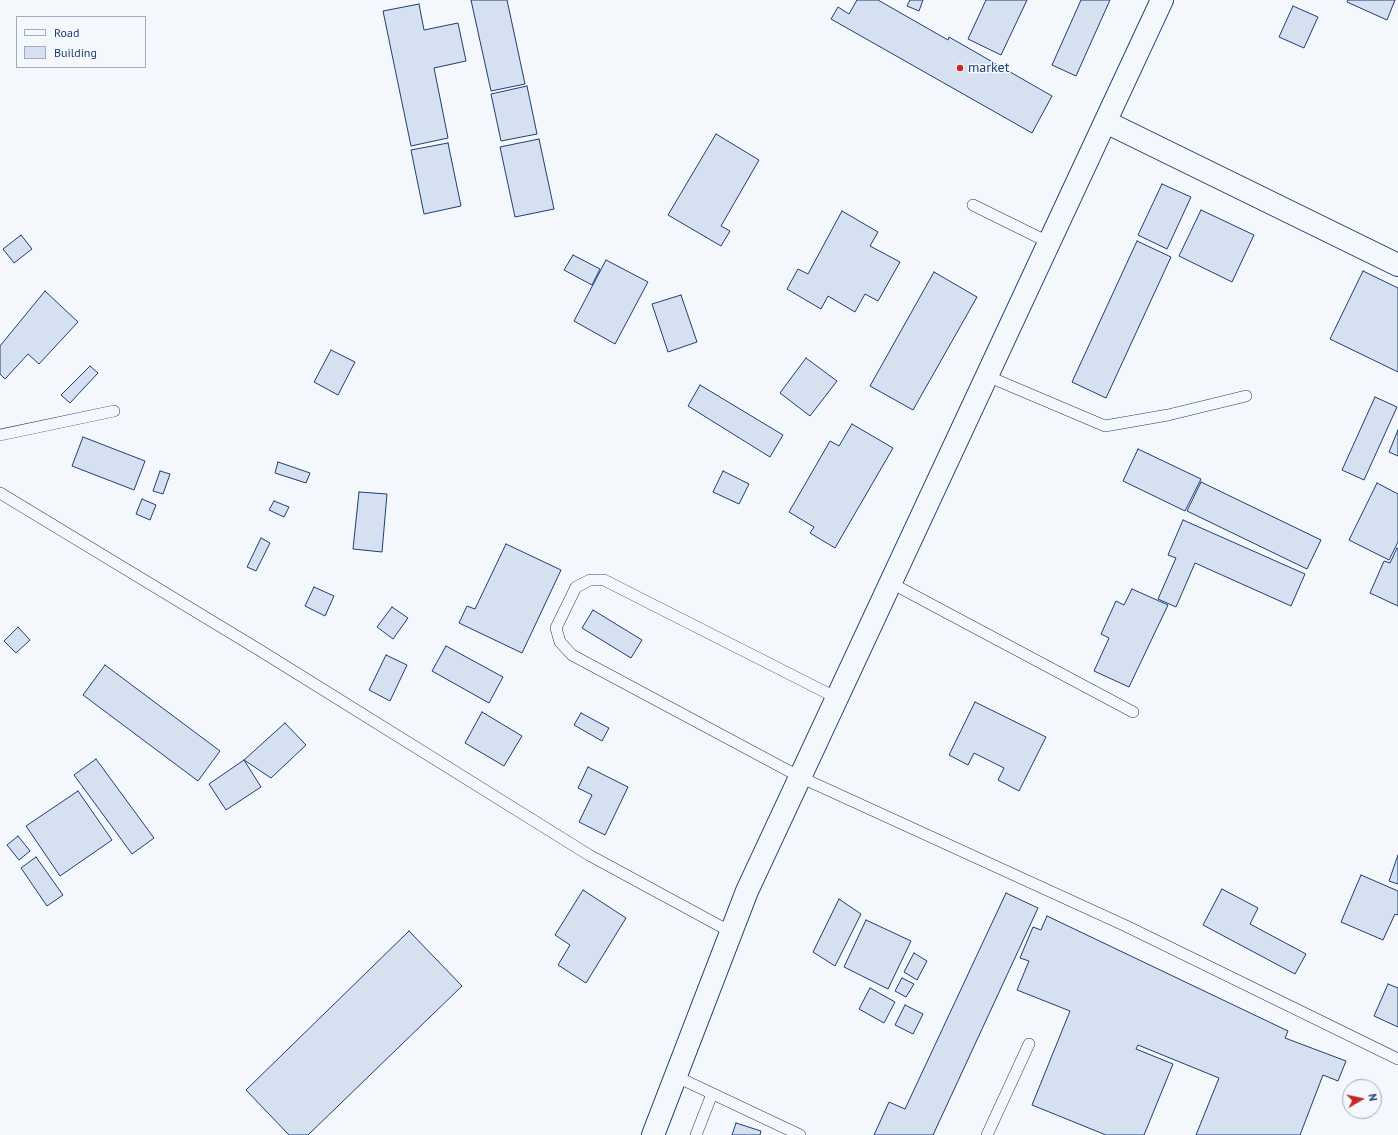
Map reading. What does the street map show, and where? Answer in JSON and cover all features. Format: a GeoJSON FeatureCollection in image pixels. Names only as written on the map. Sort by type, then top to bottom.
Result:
{"type":"FeatureCollection","features":[{"type":"Feature","properties":{"kind":"main road"},"geometry":{"type":"LineString","coordinates":[[653,1135],[747,891],[1162,0]]}},
{"type":"Feature","properties":{"kind":"main road"},"geometry":{"type":"LineString","coordinates":[[1106,122],[1398,265]]}},
{"type":"Feature","properties":{"kind":"lane"},"geometry":{"type":"LineString","coordinates":[[973,205],[1050,243]]}},
{"type":"Feature","properties":{"kind":"lane"},"geometry":{"type":"LineString","coordinates":[[987,376],[1105,426],[1168,415],[1246,396]]}},
{"type":"Feature","properties":{"kind":"lane"},"geometry":{"type":"LineString","coordinates":[[0,436],[114,410]]}},
{"type":"Feature","properties":{"kind":"lane"},"geometry":{"type":"LineString","coordinates":[[0,493],[261,651],[589,855],[731,932]]}},
{"type":"Feature","properties":{"kind":"lane"},"geometry":{"type":"LineString","coordinates":[[837,698],[604,580],[590,580],[576,588],[556,628],[560,642],[572,655],[800,776],[1126,926],[1398,1059]]}},
{"type":"Feature","properties":{"kind":"lane"},"geometry":{"type":"LineString","coordinates":[[891,583],[1133,712]]}},
{"type":"Feature","properties":{"kind":"lane"},"geometry":{"type":"LineString","coordinates":[[987,1135],[1030,1044]]}},
{"type":"Feature","properties":{"kind":"lane"},"geometry":{"type":"LineString","coordinates":[[676,1076],[800,1135]]}},
{"type":"Feature","properties":{"kind":"lane"},"geometry":{"type":"LineString","coordinates":[[696,1135],[712,1094]]}},
{"type":"Feature","properties":{"kind":"building"},"geometry":{"type":"Polygon","coordinates":[[[471,0],[507,0],[525,84],[491,91],[471,0]]]}},
{"type":"Feature","properties":{"kind":"building","name":"market"},"geometry":{"type":"Polygon","coordinates":[[[857,0],[878,0],[948,40],[949,37],[1052,96],[1032,133],[831,19],[838,7],[849,14],[857,0]]]}},
{"type":"Feature","properties":{"kind":"building"},"geometry":{"type":"Polygon","coordinates":[[[910,0],[923,0],[919,11],[907,6],[910,0]]]}},
{"type":"Feature","properties":{"kind":"building"},"geometry":{"type":"Polygon","coordinates":[[[986,0],[1027,0],[1001,55],[968,39],[986,0]]]}},
{"type":"Feature","properties":{"kind":"building"},"geometry":{"type":"Polygon","coordinates":[[[1081,0],[1110,0],[1076,76],[1052,65],[1081,0]]]}},
{"type":"Feature","properties":{"kind":"building"},"geometry":{"type":"Polygon","coordinates":[[[1348,0],[1395,0],[1387,20],[1347,2],[1348,0]]]}},
{"type":"Feature","properties":{"kind":"building"},"geometry":{"type":"Polygon","coordinates":[[[419,4],[424,30],[458,23],[466,61],[434,68],[448,138],[411,146],[383,11],[419,4]]]}},
{"type":"Feature","properties":{"kind":"building"},"geometry":{"type":"Polygon","coordinates":[[[1293,6],[1318,17],[1304,48],[1279,37],[1293,6]]]}},
{"type":"Feature","properties":{"kind":"building"},"geometry":{"type":"Polygon","coordinates":[[[527,86],[537,134],[501,141],[491,94],[527,86]]]}},
{"type":"Feature","properties":{"kind":"building"},"geometry":{"type":"Polygon","coordinates":[[[716,134],[759,160],[721,226],[730,231],[721,246],[668,215],[716,134]]]}},
{"type":"Feature","properties":{"kind":"building"},"geometry":{"type":"Polygon","coordinates":[[[539,139],[554,209],[515,217],[500,147],[539,139]]]}},
{"type":"Feature","properties":{"kind":"building"},"geometry":{"type":"Polygon","coordinates":[[[448,143],[461,206],[424,214],[411,150],[448,143]]]}},
{"type":"Feature","properties":{"kind":"building"},"geometry":{"type":"Polygon","coordinates":[[[1162,184],[1191,197],[1167,249],[1138,235],[1162,184]]]}},
{"type":"Feature","properties":{"kind":"building"},"geometry":{"type":"Polygon","coordinates":[[[1201,210],[1254,235],[1232,282],[1179,256],[1201,210]]]}},
{"type":"Feature","properties":{"kind":"building"},"geometry":{"type":"Polygon","coordinates":[[[842,211],[878,232],[870,246],[900,262],[878,301],[865,294],[855,312],[828,296],[821,309],[787,289],[798,269],[808,274],[842,211]]]}},
{"type":"Feature","properties":{"kind":"building"},"geometry":{"type":"Polygon","coordinates":[[[21,235],[32,249],[14,263],[3,249],[21,235]]]}},
{"type":"Feature","properties":{"kind":"building"},"geometry":{"type":"Polygon","coordinates":[[[1137,241],[1171,257],[1106,398],[1072,382],[1137,241]]]}},
{"type":"Feature","properties":{"kind":"building"},"geometry":{"type":"Polygon","coordinates":[[[573,255],[600,269],[592,285],[564,270],[573,255]]]}},
{"type":"Feature","properties":{"kind":"building"},"geometry":{"type":"Polygon","coordinates":[[[606,260],[648,282],[615,344],[574,321],[606,260]]]}},
{"type":"Feature","properties":{"kind":"building"},"geometry":{"type":"Polygon","coordinates":[[[1363,271],[1398,288],[1398,372],[1330,339],[1363,271]]]}},
{"type":"Feature","properties":{"kind":"building"},"geometry":{"type":"Polygon","coordinates":[[[934,272],[977,297],[913,410],[870,386],[934,272]]]}},
{"type":"Feature","properties":{"kind":"building"},"geometry":{"type":"Polygon","coordinates":[[[45,291],[78,322],[39,364],[28,354],[5,379],[0,374],[0,346],[45,291]]]}},
{"type":"Feature","properties":{"kind":"building"},"geometry":{"type":"Polygon","coordinates":[[[681,295],[697,342],[668,352],[652,304],[681,295]]]}},
{"type":"Feature","properties":{"kind":"building"},"geometry":{"type":"Polygon","coordinates":[[[331,350],[355,362],[338,395],[314,382],[331,350]]]}},
{"type":"Feature","properties":{"kind":"building"},"geometry":{"type":"Polygon","coordinates":[[[806,358],[837,381],[810,416],[780,393],[806,358]]]}},
{"type":"Feature","properties":{"kind":"building"},"geometry":{"type":"Polygon","coordinates":[[[90,366],[98,373],[70,403],[61,395],[90,366]]]}},
{"type":"Feature","properties":{"kind":"building"},"geometry":{"type":"Polygon","coordinates":[[[700,385],[783,435],[770,457],[688,406],[700,385]]]}},
{"type":"Feature","properties":{"kind":"building"},"geometry":{"type":"Polygon","coordinates":[[[1375,397],[1397,407],[1364,480],[1342,470],[1375,397]]]}},
{"type":"Feature","properties":{"kind":"building"},"geometry":{"type":"Polygon","coordinates":[[[852,424],[893,448],[835,548],[810,533],[814,527],[789,512],[830,441],[839,446],[852,424]]]}},
{"type":"Feature","properties":{"kind":"building"},"geometry":{"type":"Polygon","coordinates":[[[1398,430],[1398,456],[1389,452],[1398,430]]]}},
{"type":"Feature","properties":{"kind":"building"},"geometry":{"type":"Polygon","coordinates":[[[83,437],[145,461],[134,490],[72,466],[83,437]]]}},
{"type":"Feature","properties":{"kind":"building"},"geometry":{"type":"Polygon","coordinates":[[[1138,449],[1201,479],[1185,511],[1123,481],[1138,449]]]}},
{"type":"Feature","properties":{"kind":"building"},"geometry":{"type":"Polygon","coordinates":[[[278,462],[310,473],[306,483],[275,473],[278,462]]]}},
{"type":"Feature","properties":{"kind":"building"},"geometry":{"type":"Polygon","coordinates":[[[160,471],[170,474],[163,494],[153,491],[160,471]]]}},
{"type":"Feature","properties":{"kind":"building"},"geometry":{"type":"Polygon","coordinates":[[[723,471],[749,484],[739,504],[713,492],[723,471]]]}},
{"type":"Feature","properties":{"kind":"building"},"geometry":{"type":"Polygon","coordinates":[[[1201,482],[1321,540],[1307,569],[1187,511],[1201,482]]]}},
{"type":"Feature","properties":{"kind":"building"},"geometry":{"type":"Polygon","coordinates":[[[1377,483],[1398,494],[1398,542],[1389,560],[1349,540],[1377,483]]]}},
{"type":"Feature","properties":{"kind":"building"},"geometry":{"type":"Polygon","coordinates":[[[359,492],[387,494],[382,552],[353,549],[359,492]]]}},
{"type":"Feature","properties":{"kind":"building"},"geometry":{"type":"Polygon","coordinates":[[[142,499],[156,505],[150,520],[136,514],[142,499]]]}},
{"type":"Feature","properties":{"kind":"building"},"geometry":{"type":"Polygon","coordinates":[[[274,501],[289,507],[284,517],[269,510],[274,501]]]}},
{"type":"Feature","properties":{"kind":"building"},"geometry":{"type":"Polygon","coordinates":[[[1183,520],[1305,574],[1291,606],[1195,563],[1176,607],[1158,599],[1176,558],[1168,555],[1183,520]]]}},
{"type":"Feature","properties":{"kind":"building"},"geometry":{"type":"Polygon","coordinates":[[[261,538],[270,543],[256,571],[247,567],[261,538]]]}},
{"type":"Feature","properties":{"kind":"building"},"geometry":{"type":"Polygon","coordinates":[[[506,544],[561,570],[522,653],[459,623],[467,606],[475,609],[506,544]]]}},
{"type":"Feature","properties":{"kind":"building"},"geometry":{"type":"Polygon","coordinates":[[[1397,548],[1398,606],[1370,593],[1384,561],[1390,563],[1397,548]]]}},
{"type":"Feature","properties":{"kind":"building"},"geometry":{"type":"Polygon","coordinates":[[[314,587],[334,596],[325,616],[305,606],[314,587]]]}},
{"type":"Feature","properties":{"kind":"building"},"geometry":{"type":"Polygon","coordinates":[[[1132,589],[1168,605],[1129,687],[1094,671],[1109,638],[1101,634],[1116,601],[1124,605],[1132,589]]]}},
{"type":"Feature","properties":{"kind":"building"},"geometry":{"type":"Polygon","coordinates":[[[392,607],[408,618],[393,639],[377,627],[392,607]]]}},
{"type":"Feature","properties":{"kind":"building"},"geometry":{"type":"Polygon","coordinates":[[[593,610],[642,640],[631,658],[582,628],[593,610]]]}},
{"type":"Feature","properties":{"kind":"building"},"geometry":{"type":"Polygon","coordinates":[[[18,627],[30,640],[16,653],[4,641],[18,627]]]}},
{"type":"Feature","properties":{"kind":"building"},"geometry":{"type":"Polygon","coordinates":[[[446,646],[503,677],[489,703],[432,671],[446,646]]]}},
{"type":"Feature","properties":{"kind":"building"},"geometry":{"type":"Polygon","coordinates":[[[386,655],[407,665],[390,701],[369,690],[386,655]]]}},
{"type":"Feature","properties":{"kind":"building"},"geometry":{"type":"Polygon","coordinates":[[[105,665],[220,751],[198,781],[83,695],[105,665]]]}},
{"type":"Feature","properties":{"kind":"building"},"geometry":{"type":"Polygon","coordinates":[[[975,702],[1046,737],[1019,791],[998,780],[1004,768],[974,753],[968,765],[949,755],[975,702]]]}},
{"type":"Feature","properties":{"kind":"building"},"geometry":{"type":"Polygon","coordinates":[[[482,712],[522,736],[504,766],[465,743],[482,712]]]}},
{"type":"Feature","properties":{"kind":"building"},"geometry":{"type":"Polygon","coordinates":[[[581,713],[609,728],[602,741],[574,725],[581,713]]]}},
{"type":"Feature","properties":{"kind":"building"},"geometry":{"type":"Polygon","coordinates":[[[285,723],[306,745],[271,778],[244,760],[285,723]]]}},
{"type":"Feature","properties":{"kind":"building"},"geometry":{"type":"Polygon","coordinates":[[[96,759],[154,838],[132,854],[74,775],[96,759]]]}},
{"type":"Feature","properties":{"kind":"building"},"geometry":{"type":"Polygon","coordinates":[[[244,760],[261,787],[226,810],[209,784],[244,760]]]}},
{"type":"Feature","properties":{"kind":"building"},"geometry":{"type":"Polygon","coordinates":[[[588,767],[628,787],[605,835],[579,822],[592,795],[578,788],[588,767]]]}},
{"type":"Feature","properties":{"kind":"building"},"geometry":{"type":"Polygon","coordinates":[[[78,791],[112,840],[60,876],[26,826],[78,791]]]}},
{"type":"Feature","properties":{"kind":"building"},"geometry":{"type":"Polygon","coordinates":[[[18,836],[30,851],[19,860],[7,845],[18,836]]]}},
{"type":"Feature","properties":{"kind":"building"},"geometry":{"type":"Polygon","coordinates":[[[1398,855],[1398,884],[1389,881],[1398,855]]]}},
{"type":"Feature","properties":{"kind":"building"},"geometry":{"type":"Polygon","coordinates":[[[36,857],[63,895],[47,906],[21,868],[36,857]]]}},
{"type":"Feature","properties":{"kind":"building"},"geometry":{"type":"Polygon","coordinates":[[[1361,875],[1398,891],[1398,915],[1395,914],[1383,940],[1341,922],[1361,875]]]}},
{"type":"Feature","properties":{"kind":"building"},"geometry":{"type":"Polygon","coordinates":[[[1222,889],[1258,908],[1250,924],[1306,954],[1295,974],[1203,925],[1222,889]]]}},
{"type":"Feature","properties":{"kind":"building"},"geometry":{"type":"Polygon","coordinates":[[[583,890],[626,918],[586,983],[558,965],[570,945],[555,935],[583,890]]]}},
{"type":"Feature","properties":{"kind":"building"},"geometry":{"type":"Polygon","coordinates":[[[1006,893],[1038,908],[933,1135],[874,1135],[889,1102],[905,1109],[1006,893]]]}},
{"type":"Feature","properties":{"kind":"building"},"geometry":{"type":"Polygon","coordinates":[[[839,899],[861,914],[835,966],[813,952],[839,899]]]}},
{"type":"Feature","properties":{"kind":"building"},"geometry":{"type":"Polygon","coordinates":[[[1047,916],[1288,1031],[1285,1038],[1346,1061],[1338,1081],[1323,1075],[1300,1135],[1196,1135],[1219,1078],[1138,1045],[1136,1049],[1173,1064],[1144,1135],[1106,1135],[1032,1105],[1070,1011],[1017,990],[1029,961],[1020,958],[1033,927],[1041,930],[1047,916]]]}},
{"type":"Feature","properties":{"kind":"building"},"geometry":{"type":"Polygon","coordinates":[[[866,920],[911,941],[888,989],[844,967],[866,920]]]}},
{"type":"Feature","properties":{"kind":"building"},"geometry":{"type":"Polygon","coordinates":[[[409,931],[462,986],[308,1135],[289,1135],[246,1090],[409,931]]]}},
{"type":"Feature","properties":{"kind":"building"},"geometry":{"type":"Polygon","coordinates":[[[914,953],[927,961],[917,980],[904,972],[914,953]]]}},
{"type":"Feature","properties":{"kind":"building"},"geometry":{"type":"Polygon","coordinates":[[[902,978],[914,984],[906,997],[895,991],[902,978]]]}},
{"type":"Feature","properties":{"kind":"building"},"geometry":{"type":"Polygon","coordinates":[[[1388,984],[1398,988],[1398,1027],[1374,1016],[1388,984]]]}},
{"type":"Feature","properties":{"kind":"building"},"geometry":{"type":"Polygon","coordinates":[[[870,988],[895,1002],[884,1023],[859,1009],[870,988]]]}},
{"type":"Feature","properties":{"kind":"building"},"geometry":{"type":"Polygon","coordinates":[[[905,1005],[923,1014],[913,1034],[895,1025],[905,1005]]]}},
{"type":"Feature","properties":{"kind":"building"},"geometry":{"type":"Polygon","coordinates":[[[736,1123],[761,1131],[760,1135],[732,1135],[736,1123]]]}},
{"type":"Feature","properties":{"kind":"place","name":"market"},"geometry":{"type":"Point","coordinates":[960,68]}}]}
